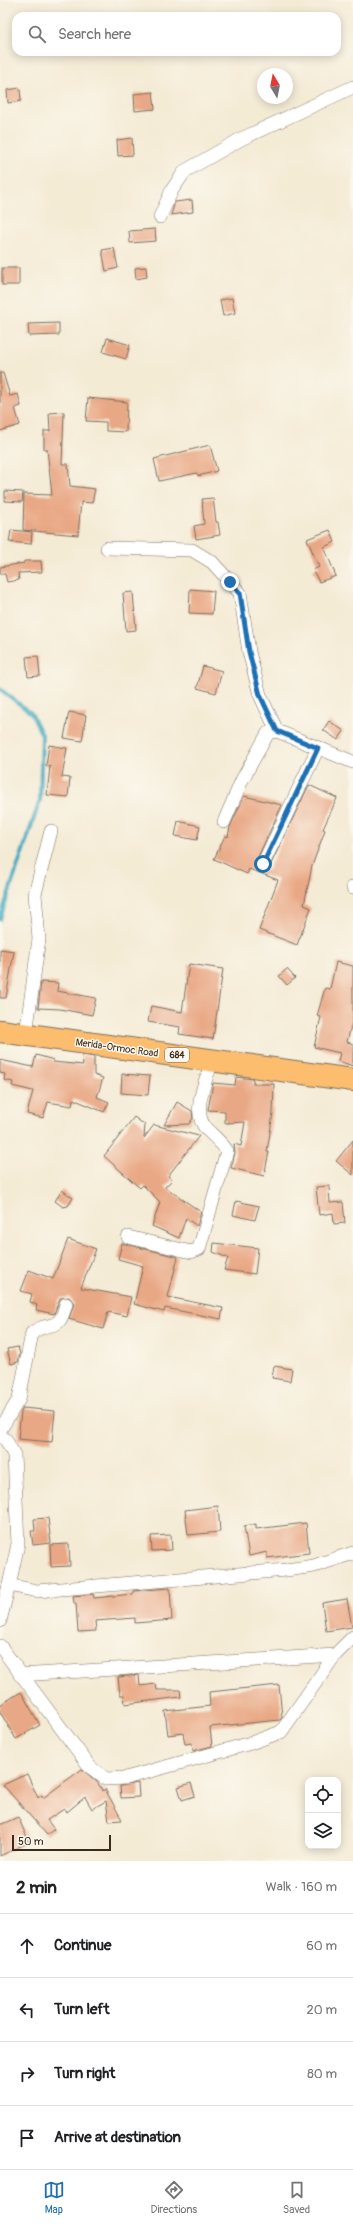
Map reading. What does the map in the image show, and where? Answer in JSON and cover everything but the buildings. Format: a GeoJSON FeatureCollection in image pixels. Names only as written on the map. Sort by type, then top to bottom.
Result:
{"type":"FeatureCollection","features":[{"type":"Feature","properties":{"kind":"highway","name":"Merida-Ormoc Road"},"geometry":{"type":"LineString","coordinates":[[0,1031],[353,1080]]}},
{"type":"Feature","properties":{"kind":"street"},"geometry":{"type":"LineString","coordinates":[[160,217],[172,190],[185,171],[242,139],[353,87]]}},
{"type":"Feature","properties":{"kind":"street"},"geometry":{"type":"LineString","coordinates":[[107,548],[192,550],[212,562],[240,593],[249,652],[260,695],[277,731]]}},
{"type":"Feature","properties":{"kind":"street"},"geometry":{"type":"LineString","coordinates":[[224,822],[242,780],[268,733],[277,731],[353,762]]}},
{"type":"Feature","properties":{"kind":"street"},"geometry":{"type":"LineString","coordinates":[[263,864],[318,748]]}},
{"type":"Feature","properties":{"kind":"street"},"geometry":{"type":"LineString","coordinates":[[26,1034],[38,939],[35,894],[51,831]]}},
{"type":"Feature","properties":{"kind":"street"},"geometry":{"type":"LineString","coordinates":[[128,1236],[191,1252],[199,1250],[227,1151],[222,1143],[205,1127],[199,1117],[199,1106],[212,1060]]}},
{"type":"Feature","properties":{"kind":"street"},"geometry":{"type":"LineString","coordinates":[[0,1430],[19,1399],[32,1334],[38,1329],[58,1324],[62,1319],[66,1304]]}},
{"type":"Feature","properties":{"kind":"street"},"geometry":{"type":"LineString","coordinates":[[0,1436],[6,1440],[14,1455],[18,1544],[0,1621]]}},
{"type":"Feature","properties":{"kind":"street"},"geometry":{"type":"LineString","coordinates":[[9,1585],[37,1592],[286,1570],[314,1566],[353,1553]]}},
{"type":"Feature","properties":{"kind":"street"},"geometry":{"type":"LineString","coordinates":[[0,1646],[20,1675],[90,1767],[106,1779],[126,1778],[251,1743],[281,1732],[335,1655],[353,1637]]}},
{"type":"Feature","properties":{"kind":"street"},"geometry":{"type":"LineString","coordinates":[[20,1675],[335,1655]]}},
{"type":"Feature","properties":{"kind":"waterway"},"geometry":{"type":"LineString","coordinates":[[0,689],[31,713],[42,735],[40,800],[0,919]]}},
{"type":"Feature","properties":{"kind":"route"},"geometry":{"type":"LineString","coordinates":[[230,582],[240,593],[249,652],[260,695],[277,731],[318,748],[263,864]]}}]}
